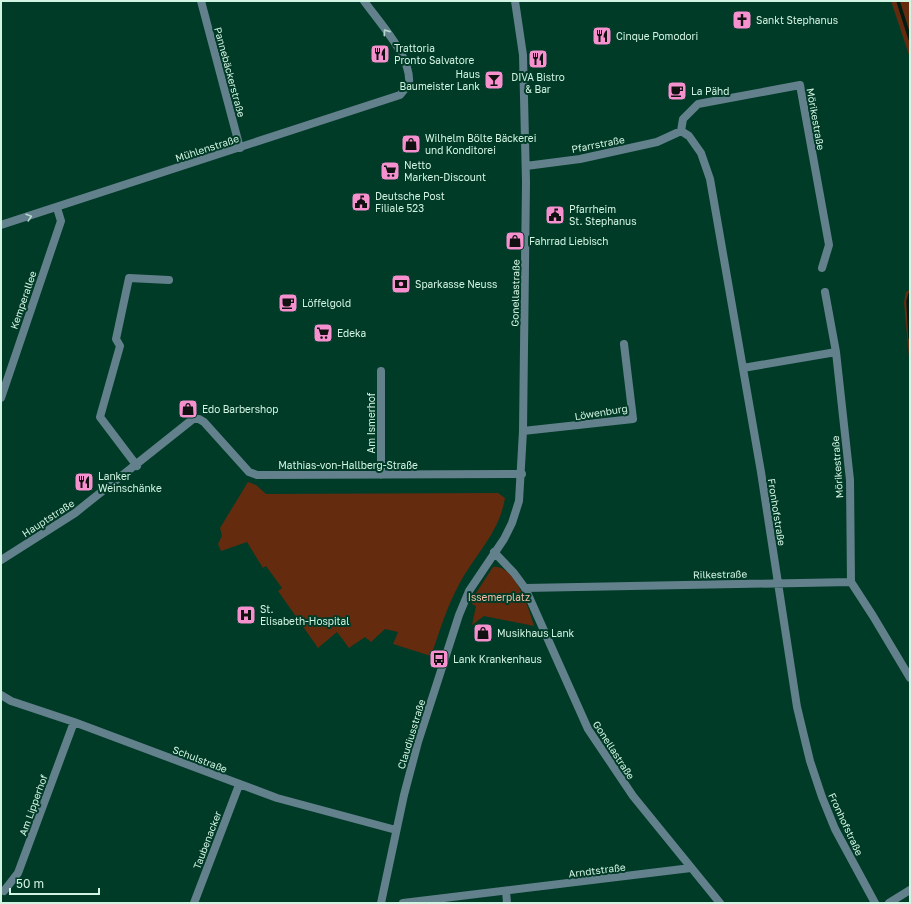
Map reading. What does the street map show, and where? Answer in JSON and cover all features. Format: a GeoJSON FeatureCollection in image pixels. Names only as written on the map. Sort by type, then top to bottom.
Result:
{"type":"FeatureCollection","features":[{"type":"Feature","properties":{"kind":"street","name":"Pannebäckerstraße"},"geometry":{"type":"LineString","coordinates":[[201,1],[240,148]]}},
{"type":"Feature","properties":{"kind":"street","name":"Mühlenstraße"},"geometry":{"type":"LineString","coordinates":[[1,225],[400,95],[406,89],[410,79],[402,55],[364,1]]}},
{"type":"Feature","properties":{"kind":"street","name":"Gonellastraße"},"geometry":{"type":"LineString","coordinates":[[478,575],[512,523],[519,501],[522,474],[526,166],[523,55],[515,1]]}},
{"type":"Feature","properties":{"kind":"street","name":"Mörikestraße"},"geometry":{"type":"LineString","coordinates":[[681,131],[682,119],[698,104],[800,85],[829,245],[822,268]]}},
{"type":"Feature","properties":{"kind":"street","name":"Pfarrstraße"},"geometry":{"type":"LineString","coordinates":[[526,166],[595,156],[657,142],[671,134],[681,131]]}},
{"type":"Feature","properties":{"kind":"street","name":"Fronhofstraße"},"geometry":{"type":"LineString","coordinates":[[681,131],[690,136],[701,153],[710,179],[779,583],[797,707],[810,761],[822,797],[836,829],[875,903]]}},
{"type":"Feature","properties":{"kind":"street","name":"Kemperallee"},"geometry":{"type":"LineString","coordinates":[[1,398],[61,221],[57,208]]}},
{"type":"Feature","properties":{"kind":"street"},"geometry":{"type":"LineString","coordinates":[[137,466],[100,417],[120,346],[116,339],[129,278],[170,280]]}},
{"type":"Feature","properties":{"kind":"street","name":"Mörikestraße"},"geometry":{"type":"LineString","coordinates":[[825,292],[836,352],[850,480],[851,582]]}},
{"type":"Feature","properties":{"kind":"street","name":"Löwenburg"},"geometry":{"type":"LineString","coordinates":[[523,431],[633,419],[624,344]]}},
{"type":"Feature","properties":{"kind":"street"},"geometry":{"type":"LineString","coordinates":[[743,368],[836,352]]}},
{"type":"Feature","properties":{"kind":"street","name":"Am Ismerhof"},"geometry":{"type":"LineString","coordinates":[[380,475],[381,370]]}},
{"type":"Feature","properties":{"kind":"street","name":"Hauptstraße"},"geometry":{"type":"LineString","coordinates":[[1,560],[75,513],[137,466],[189,421],[199,419]]}},
{"type":"Feature","properties":{"kind":"street","name":"Mathias-von-Hallberg-Straße"},"geometry":{"type":"LineString","coordinates":[[199,419],[204,422],[249,472],[257,475],[522,474]]}},
{"type":"Feature","properties":{"kind":"street"},"geometry":{"type":"LineString","coordinates":[[494,552],[514,573],[524,588]]}},
{"type":"Feature","properties":{"kind":"street","name":"Claudiusstraße"},"geometry":{"type":"LineString","coordinates":[[381,903],[396,830],[418,742],[459,615],[469,591],[478,575]]}},
{"type":"Feature","properties":{"kind":"street"},"geometry":{"type":"LineString","coordinates":[[851,582],[910,678]]}},
{"type":"Feature","properties":{"kind":"street","name":"Rilkestraße"},"geometry":{"type":"LineString","coordinates":[[524,588],[851,582]]}},
{"type":"Feature","properties":{"kind":"street","name":"Gonellastraße"},"geometry":{"type":"LineString","coordinates":[[524,588],[588,729],[634,796],[720,903]]}},
{"type":"Feature","properties":{"kind":"street","name":"Schulstraße"},"geometry":{"type":"LineString","coordinates":[[1,695],[239,785],[320,811],[396,830]]}},
{"type":"Feature","properties":{"kind":"street","name":"Am Lipperhof"},"geometry":{"type":"LineString","coordinates":[[4,891],[18,873],[74,722]]}},
{"type":"Feature","properties":{"kind":"street","name":"Taubenacker"},"geometry":{"type":"LineString","coordinates":[[194,903],[239,785]]}},
{"type":"Feature","properties":{"kind":"street","name":"Arndtstraße"},"geometry":{"type":"LineString","coordinates":[[403,903],[691,868]]}},
{"type":"Feature","properties":{"kind":"street"},"geometry":{"type":"LineString","coordinates":[[889,903],[910,890]]}},
{"type":"Feature","properties":{"kind":"street"},"geometry":{"type":"LineString","coordinates":[[506,891],[507,903]]}},
{"type":"Feature","properties":{"kind":"green space"},"geometry":{"type":"Polygon","coordinates":[[[891,1],[910,1],[910,58],[891,1]]]}},
{"type":"Feature","properties":{"kind":"green space"},"geometry":{"type":"Polygon","coordinates":[[[910,290],[910,369],[904,302],[906,292],[910,290]]]}},
{"type":"Feature","properties":{"kind":"green space"},"geometry":{"type":"Polygon","coordinates":[[[248,482],[256,485],[266,494],[498,493],[505,498],[502,510],[493,531],[462,579],[453,598],[431,656],[393,644],[398,632],[385,629],[371,642],[365,637],[349,648],[337,632],[318,648],[278,591],[282,588],[266,566],[263,568],[247,542],[221,551],[218,544],[222,536],[220,528],[248,482]]]}},
{"type":"Feature","properties":{"kind":"green space","name":"Issemerplatz"},"geometry":{"type":"Polygon","coordinates":[[[493,567],[501,568],[514,580],[525,599],[534,626],[484,616],[472,625],[476,606],[472,604],[476,593],[493,567]]]}},
{"type":"Feature","properties":{"kind":"waterway"},"geometry":{"type":"LineString","coordinates":[[898,1],[910,39]]}},
{"type":"Feature","properties":{"kind":"waterway"},"geometry":{"type":"LineString","coordinates":[[910,294],[908,301],[910,338]]}},
{"type":"Feature","properties":{"kind":"place","name":"Sankt Stephanus"},"geometry":{"type":"Point","coordinates":[742,20]}},
{"type":"Feature","properties":{"kind":"place","name":"Cinque Pomodori"},"geometry":{"type":"Point","coordinates":[602,36]}},
{"type":"Feature","properties":{"kind":"place","name":"Trattoria Pronto Salvatore"},"geometry":{"type":"Point","coordinates":[380,54]}},
{"type":"Feature","properties":{"kind":"place","name":"DIVA Bistro & Bar"},"geometry":{"type":"Point","coordinates":[538,59]}},
{"type":"Feature","properties":{"kind":"place","name":"Haus Baumeister Lank"},"geometry":{"type":"Point","coordinates":[494,80]}},
{"type":"Feature","properties":{"kind":"place","name":"La Pähd"},"geometry":{"type":"Point","coordinates":[677,91]}},
{"type":"Feature","properties":{"kind":"place","name":"Wilhelm Bölte Bäckerei und Konditorei"},"geometry":{"type":"Point","coordinates":[411,144]}},
{"type":"Feature","properties":{"kind":"place","name":"Netto Marken-Discount"},"geometry":{"type":"Point","coordinates":[390,171]}},
{"type":"Feature","properties":{"kind":"place","name":"Deutsche Post Filiale 523"},"geometry":{"type":"Point","coordinates":[361,202]}},
{"type":"Feature","properties":{"kind":"place","name":"Pfarrheim St. Stephanus"},"geometry":{"type":"Point","coordinates":[555,215]}},
{"type":"Feature","properties":{"kind":"place","name":"Fahrrad Liebisch"},"geometry":{"type":"Point","coordinates":[515,241]}},
{"type":"Feature","properties":{"kind":"place","name":"Sparkasse Neuss"},"geometry":{"type":"Point","coordinates":[401,284]}},
{"type":"Feature","properties":{"kind":"place","name":"Löffelgold"},"geometry":{"type":"Point","coordinates":[288,303]}},
{"type":"Feature","properties":{"kind":"place","name":"Edeka"},"geometry":{"type":"Point","coordinates":[323,333]}},
{"type":"Feature","properties":{"kind":"place","name":"Edo Barbershop"},"geometry":{"type":"Point","coordinates":[188,409]}},
{"type":"Feature","properties":{"kind":"place","name":"Lanker Weinschänke"},"geometry":{"type":"Point","coordinates":[84,482]}},
{"type":"Feature","properties":{"kind":"place","name":"St. Elisabeth-Hospital"},"geometry":{"type":"Point","coordinates":[246,615]}},
{"type":"Feature","properties":{"kind":"place","name":"Musikhaus Lank"},"geometry":{"type":"Point","coordinates":[483,633]}},
{"type":"Feature","properties":{"kind":"place","name":"Lank Krankenhaus"},"geometry":{"type":"Point","coordinates":[439,659]}}]}
